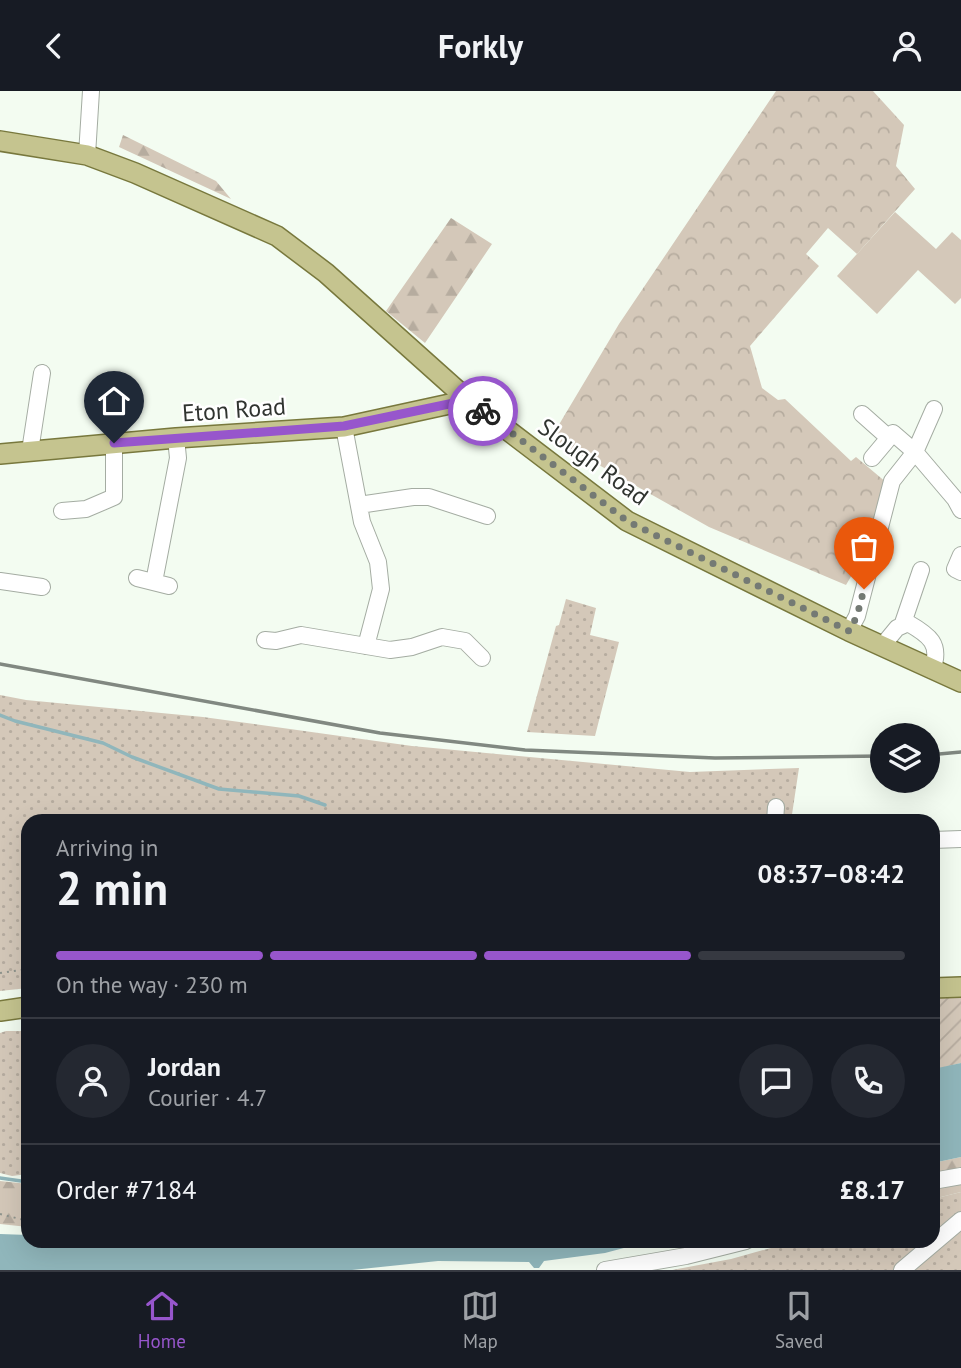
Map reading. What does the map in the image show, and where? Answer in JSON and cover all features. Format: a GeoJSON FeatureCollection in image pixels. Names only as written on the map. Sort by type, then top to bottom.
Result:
{"type":"FeatureCollection","features":[{"type":"Feature","properties":{"kind":"main road","name":"Slough Road"},"geometry":{"type":"LineString","coordinates":[[0,141],[88,155],[277,236],[326,274],[468,400],[627,521],[849,631],[961,682]]}},
{"type":"Feature","properties":{"kind":"main road","name":"Eton Road"},"geometry":{"type":"LineString","coordinates":[[0,454],[344,426],[468,400]]}},
{"type":"Feature","properties":{"kind":"main road"},"geometry":{"type":"LineString","coordinates":[[940,988],[961,987]]}},
{"type":"Feature","properties":{"kind":"main road"},"geometry":{"type":"LineString","coordinates":[[0,1011],[21,1008]]}},
{"type":"Feature","properties":{"kind":"street"},"geometry":{"type":"LineString","coordinates":[[88,155],[91,91]]}},
{"type":"Feature","properties":{"kind":"street"},"geometry":{"type":"LineString","coordinates":[[30,451],[42,373]]}},
{"type":"Feature","properties":{"kind":"street"},"geometry":{"type":"LineString","coordinates":[[849,631],[857,616],[892,481],[915,452],[933,409]]}},
{"type":"Feature","properties":{"kind":"street"},"geometry":{"type":"LineString","coordinates":[[862,414],[889,437]]}},
{"type":"Feature","properties":{"kind":"street"},"geometry":{"type":"LineString","coordinates":[[344,426],[362,522],[378,562],[381,589],[366,646]]}},
{"type":"Feature","properties":{"kind":"street"},"geometry":{"type":"LineString","coordinates":[[872,458],[893,433],[915,452],[955,499],[961,510]]}},
{"type":"Feature","properties":{"kind":"street"},"geometry":{"type":"LineString","coordinates":[[137,578],[161,584],[178,457],[176,438]]}},
{"type":"Feature","properties":{"kind":"street"},"geometry":{"type":"LineString","coordinates":[[62,511],[86,509],[114,497],[114,443]]}},
{"type":"Feature","properties":{"kind":"street"},"geometry":{"type":"LineString","coordinates":[[359,505],[429,497],[487,516]]}},
{"type":"Feature","properties":{"kind":"street"},"geometry":{"type":"LineString","coordinates":[[961,555],[955,569],[961,572]]}},
{"type":"Feature","properties":{"kind":"street"},"geometry":{"type":"LineString","coordinates":[[883,645],[903,623],[921,570]]}},
{"type":"Feature","properties":{"kind":"street"},"geometry":{"type":"LineString","coordinates":[[0,580],[42,587]]}},
{"type":"Feature","properties":{"kind":"street"},"geometry":{"type":"LineString","coordinates":[[903,623],[923,631],[931,640],[937,653],[932,670]]}},
{"type":"Feature","properties":{"kind":"street"},"geometry":{"type":"LineString","coordinates":[[265,640],[276,641],[300,635],[390,650],[412,647],[442,637],[465,641],[482,658]]}},
{"type":"Feature","properties":{"kind":"street"},"geometry":{"type":"LineString","coordinates":[[940,840],[961,839]]}},
{"type":"Feature","properties":{"kind":"street"},"geometry":{"type":"LineString","coordinates":[[940,1180],[961,1176]]}},
{"type":"Feature","properties":{"kind":"street"},"geometry":{"type":"LineString","coordinates":[[940,1238],[961,1220]]}},
{"type":"Feature","properties":{"kind":"street"},"geometry":{"type":"LineString","coordinates":[[605,1270],[718,1248]]}},
{"type":"Feature","properties":{"kind":"street"},"geometry":{"type":"LineString","coordinates":[[902,1270],[928,1248]]}},
{"type":"Feature","properties":{"kind":"path"},"geometry":{"type":"LineString","coordinates":[[0,973],[21,970]]}},
{"type":"Feature","properties":{"kind":"path"},"geometry":{"type":"LineString","coordinates":[[0,1214],[21,1219]]}},
{"type":"Feature","properties":{"kind":"green space"},"geometry":{"type":"Polygon","coordinates":[[[776,91],[873,91],[904,125],[896,166],[915,189],[857,254],[828,228],[806,254],[819,266],[750,346],[762,388],[778,400],[785,399],[851,461],[856,457],[887,483],[870,544],[846,585],[709,527],[551,438],[619,324],[776,91]]]}},
{"type":"Feature","properties":{"kind":"green space"},"geometry":{"type":"Polygon","coordinates":[[[123,135],[216,181],[231,199],[119,147],[123,135]]]}},
{"type":"Feature","properties":{"kind":"green space"},"geometry":{"type":"Polygon","coordinates":[[[895,212],[936,249],[952,232],[961,240],[961,298],[955,304],[918,270],[877,314],[837,276],[895,212]]]}},
{"type":"Feature","properties":{"kind":"green space"},"geometry":{"type":"Polygon","coordinates":[[[451,218],[492,244],[425,343],[386,311],[451,218]]]}},
{"type":"Feature","properties":{"kind":"green space"},"geometry":{"type":"Polygon","coordinates":[[[566,599],[596,608],[590,635],[619,642],[595,736],[527,732],[566,599]]]}},
{"type":"Feature","properties":{"kind":"green space"},"geometry":{"type":"Polygon","coordinates":[[[0,695],[26,700],[203,717],[412,746],[690,772],[799,768],[792,814],[21,814],[21,989],[0,991],[0,695]]]}},
{"type":"Feature","properties":{"kind":"green space"},"geometry":{"type":"Polygon","coordinates":[[[940,986],[961,987],[961,1063],[940,1068],[940,986]]]}},
{"type":"Feature","properties":{"kind":"green space"},"geometry":{"type":"Polygon","coordinates":[[[21,1031],[21,1175],[12,1176],[0,1173],[0,1033],[21,1031]]]}},
{"type":"Feature","properties":{"kind":"green space"},"geometry":{"type":"Polygon","coordinates":[[[961,1157],[961,1192],[940,1197],[940,1162],[961,1157]]]}},
{"type":"Feature","properties":{"kind":"green space"},"geometry":{"type":"Polygon","coordinates":[[[0,1181],[21,1183],[21,1226],[0,1224],[0,1181]]]}},
{"type":"Feature","properties":{"kind":"green space"},"geometry":{"type":"Polygon","coordinates":[[[961,1192],[961,1217],[940,1235],[940,1197],[961,1192]]]}},
{"type":"Feature","properties":{"kind":"green space"},"geometry":{"type":"Polygon","coordinates":[[[961,1228],[961,1270],[912,1270],[940,1248],[961,1228]]]}},
{"type":"Feature","properties":{"kind":"green space"},"geometry":{"type":"Polygon","coordinates":[[[771,1248],[925,1248],[899,1270],[672,1270],[771,1248]]]}},
{"type":"Feature","properties":{"kind":"water"},"geometry":{"type":"Polygon","coordinates":[[[961,1063],[961,1157],[940,1162],[940,1068],[961,1063]]]}},
{"type":"Feature","properties":{"kind":"water"},"geometry":{"type":"Polygon","coordinates":[[[0,1234],[21,1235],[21,1248],[624,1248],[544,1261],[539,1268],[534,1268],[529,1262],[438,1261],[352,1270],[0,1270],[0,1234]]]}},
{"type":"Feature","properties":{"kind":"waterway"},"geometry":{"type":"LineString","coordinates":[[0,715],[103,743],[132,757],[219,789],[299,796],[325,805]]}},
{"type":"Feature","properties":{"kind":"waterway"},"geometry":{"type":"LineString","coordinates":[[0,1178],[21,1181]]}},
{"type":"Feature","properties":{"kind":"railway"},"geometry":{"type":"LineString","coordinates":[[0,664],[380,733],[525,750],[715,758],[870,756]]}},
{"type":"Feature","properties":{"kind":"railway"},"geometry":{"type":"LineString","coordinates":[[940,754],[961,752]]}},
{"type":"Feature","properties":{"kind":"way so far"},"geometry":{"type":"LineString","coordinates":[[483,411],[627,521],[849,631],[857,616],[864,589]]}},
{"type":"Feature","properties":{"kind":"route"},"geometry":{"type":"LineString","coordinates":[[114,443],[344,426],[468,400],[483,411]]}}]}
